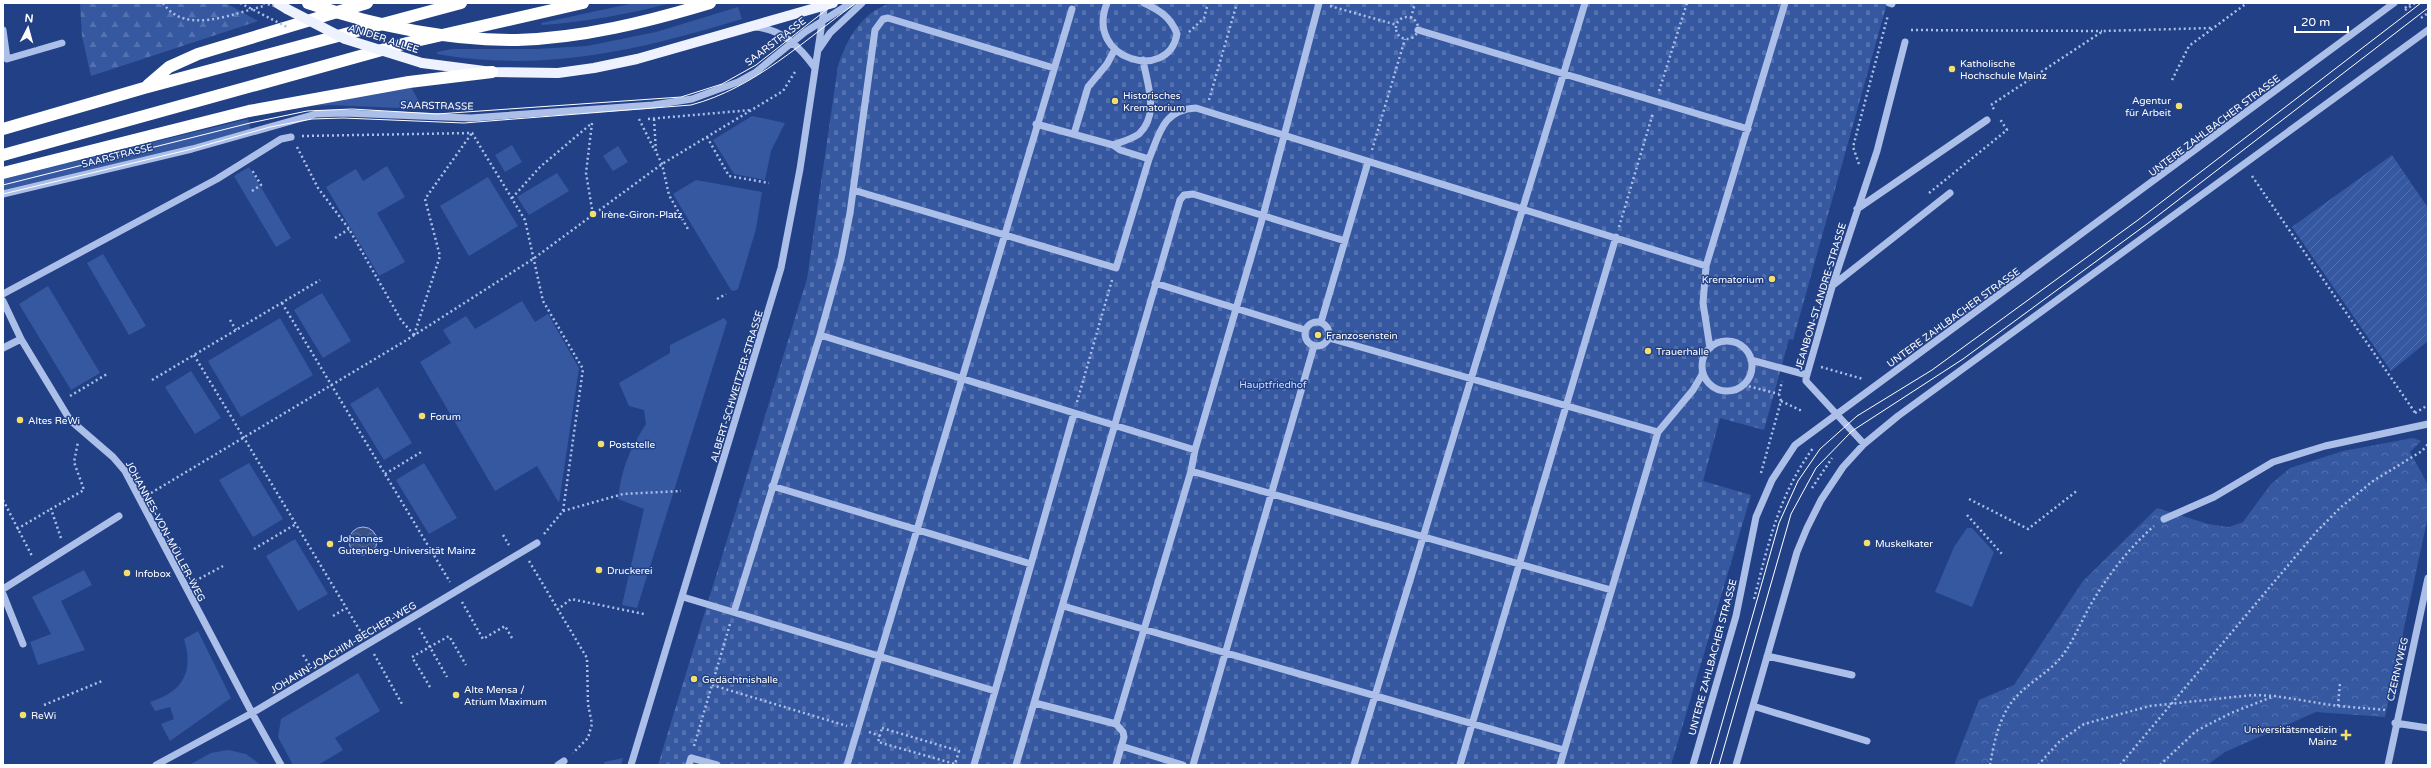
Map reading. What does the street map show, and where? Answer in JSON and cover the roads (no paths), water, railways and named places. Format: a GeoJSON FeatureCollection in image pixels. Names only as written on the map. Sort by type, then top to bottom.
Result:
{"type":"FeatureCollection","features":[{"type":"Feature","properties":{"kind":"highway"},"geometry":{"type":"LineString","coordinates":[[308,3],[360,19],[412,30],[492,40],[550,39],[583,34],[710,3]]}},
{"type":"Feature","properties":{"kind":"highway"},"geometry":{"type":"LineString","coordinates":[[144,88],[169,67],[198,54],[366,3]]}},
{"type":"Feature","properties":{"kind":"highway"},"geometry":{"type":"LineString","coordinates":[[3,129],[144,88],[461,3]]}},
{"type":"Feature","properties":{"kind":"highway"},"geometry":{"type":"LineString","coordinates":[[3,155],[407,43],[583,3]]}},
{"type":"Feature","properties":{"kind":"highway"},"geometry":{"type":"LineString","coordinates":[[3,173],[248,111],[418,80],[492,72]]}},
{"type":"Feature","properties":{"kind":"main road","name":"AN DER ALLEE"},"geometry":{"type":"LineString","coordinates":[[276,3],[345,39],[422,63],[492,72]]}},
{"type":"Feature","properties":{"kind":"main road","name":"SAARSTRASSE"},"geometry":{"type":"LineString","coordinates":[[492,72],[558,72],[594,68],[637,59],[828,4]]}},
{"type":"Feature","properties":{"kind":"street","name":"SAARSTRASSE"},"geometry":{"type":"LineString","coordinates":[[3,194],[192,149],[316,114],[343,113],[471,118],[675,103],[713,93],[756,72],[822,20],[851,3]]}},
{"type":"Feature","properties":{"kind":"street"},"geometry":{"type":"LineString","coordinates":[[818,51],[830,33],[862,3]]}},
{"type":"Feature","properties":{"kind":"street"},"geometry":{"type":"LineString","coordinates":[[1108,3],[1104,12],[1102,27],[1106,39],[1114,50],[1124,56],[1143,60],[1152,60],[1168,54],[1176,41],[1177,34],[1173,24],[1164,14],[1144,3]]}},
{"type":"Feature","properties":{"kind":"street"},"geometry":{"type":"LineString","coordinates":[[1116,724],[1191,471],[1194,450],[1285,136],[1319,3]]}},
{"type":"Feature","properties":{"kind":"street"},"geometry":{"type":"LineString","coordinates":[[1354,765],[1585,3]]}},
{"type":"Feature","properties":{"kind":"street"},"geometry":{"type":"LineString","coordinates":[[1710,348],[1703,303],[1706,266],[1785,3]]}},
{"type":"Feature","properties":{"kind":"street","name":"UNTERE ZAHLBACHER STRASSE"},"geometry":{"type":"LineString","coordinates":[[1693,765],[1736,616],[1751,537],[1764,497],[1784,461],[1795,445],[1836,413],[1944,337],[2394,3]]}},
{"type":"Feature","properties":{"kind":"street","name":"ALBERT-SCHWEITZER-STRASSE"},"geometry":{"type":"LineString","coordinates":[[631,765],[683,597],[781,268],[800,169],[822,20],[828,4]]}},
{"type":"Feature","properties":{"kind":"street"},"geometry":{"type":"LineString","coordinates":[[847,765],[1036,124],[1072,9]]}},
{"type":"Feature","properties":{"kind":"street"},"geometry":{"type":"LineString","coordinates":[[734,612],[820,335],[846,241],[852,190],[876,30],[883,19],[888,18],[1054,68]]}},
{"type":"Feature","properties":{"kind":"street"},"geometry":{"type":"LineString","coordinates":[[752,26],[780,33],[793,42],[815,68]]}},
{"type":"Feature","properties":{"kind":"street"},"geometry":{"type":"LineString","coordinates":[[3,30],[7,60],[62,43]]}},
{"type":"Feature","properties":{"kind":"street"},"geometry":{"type":"LineString","coordinates":[[1418,30],[1748,129]]}},
{"type":"Feature","properties":{"kind":"street"},"geometry":{"type":"LineString","coordinates":[[1736,765],[1797,552],[1807,528],[1834,479],[1864,444],[1898,416],[2428,30]]}},
{"type":"Feature","properties":{"kind":"street","name":"JEANBON-ST.ANDRE-STRASSE"},"geometry":{"type":"LineString","coordinates":[[1864,444],[1806,381],[1809,364],[1832,286],[1856,209],[1877,151],[1905,42]]}},
{"type":"Feature","properties":{"kind":"street"},"geometry":{"type":"LineString","coordinates":[[1074,134],[1088,87],[1107,64],[1114,50]]}},
{"type":"Feature","properties":{"kind":"street"},"geometry":{"type":"LineString","coordinates":[[1113,145],[1138,135],[1149,117],[1151,98],[1143,60]]}},
{"type":"Feature","properties":{"kind":"street"},"geometry":{"type":"LineString","coordinates":[[852,190],[1116,268],[1149,159],[1165,122],[1171,115],[1186,109],[1206,111],[1706,266]]}},
{"type":"Feature","properties":{"kind":"street"},"geometry":{"type":"LineString","coordinates":[[1856,209],[1987,120]]}},
{"type":"Feature","properties":{"kind":"street"},"geometry":{"type":"LineString","coordinates":[[1036,124],[1113,145],[1120,150],[1149,159]]}},
{"type":"Feature","properties":{"kind":"street"},"geometry":{"type":"LineString","coordinates":[[3,294],[216,179],[281,139],[291,137]]}},
{"type":"Feature","properties":{"kind":"street"},"geometry":{"type":"LineString","coordinates":[[1321,322],[1368,162]]}},
{"type":"Feature","properties":{"kind":"street"},"geometry":{"type":"LineString","coordinates":[[1832,286],[1950,193]]}},
{"type":"Feature","properties":{"kind":"street"},"geometry":{"type":"LineString","coordinates":[[1016,765],[1155,283],[1184,195],[1193,194],[1345,241]]}},
{"type":"Feature","properties":{"kind":"street"},"geometry":{"type":"LineString","coordinates":[[1460,765],[1616,237]]}},
{"type":"Feature","properties":{"kind":"street"},"geometry":{"type":"LineString","coordinates":[[1155,283],[1236,307],[1305,330]]}},
{"type":"Feature","properties":{"kind":"street","name":"JOHANNES-VON-MÜLLER-WEG"},"geometry":{"type":"LineString","coordinates":[[3,301],[21,339],[58,403],[70,420],[113,457],[125,471],[252,713],[282,765]]}},
{"type":"Feature","properties":{"kind":"street"},"geometry":{"type":"LineString","coordinates":[[1313,322],[1321,322],[1327,327],[1329,338],[1325,344],[1314,346],[1307,342],[1305,330],[1313,322]]}},
{"type":"Feature","properties":{"kind":"street"},"geometry":{"type":"LineString","coordinates":[[820,335],[1194,450]]}},
{"type":"Feature","properties":{"kind":"street"},"geometry":{"type":"LineString","coordinates":[[1329,338],[1658,432]]}},
{"type":"Feature","properties":{"kind":"street"},"geometry":{"type":"LineString","coordinates":[[3,348],[21,339]]}},
{"type":"Feature","properties":{"kind":"street"},"geometry":{"type":"LineString","coordinates":[[1560,765],[1658,432],[1694,390],[1703,373],[1703,360],[1710,348],[1725,341],[1734,342],[1744,349],[1751,360],[1751,373],[1744,385],[1737,389],[1720,390],[1712,387],[1703,373]]}},
{"type":"Feature","properties":{"kind":"street"},"geometry":{"type":"LineString","coordinates":[[1193,765],[1270,494],[1314,346]]}},
{"type":"Feature","properties":{"kind":"street"},"geometry":{"type":"LineString","coordinates":[[1751,360],[1807,375]]}},
{"type":"Feature","properties":{"kind":"street"},"geometry":{"type":"LineString","coordinates":[[974,765],[1074,413]]}},
{"type":"Feature","properties":{"kind":"street"},"geometry":{"type":"LineString","coordinates":[[2164,518],[2214,497],[2273,462],[2325,446],[2427,426]]}},
{"type":"Feature","properties":{"kind":"street"},"geometry":{"type":"LineString","coordinates":[[1191,471],[1611,590]]}},
{"type":"Feature","properties":{"kind":"street"},"geometry":{"type":"LineString","coordinates":[[772,486],[1031,564]]}},
{"type":"Feature","properties":{"kind":"street"},"geometry":{"type":"LineString","coordinates":[[3,589],[66,551],[119,516]]}},
{"type":"Feature","properties":{"kind":"street","name":"JOHANN-JOACHIM-BECHER-WEG"},"geometry":{"type":"LineString","coordinates":[[156,765],[252,713],[538,543]]}},
{"type":"Feature","properties":{"kind":"street","name":"CZERNYWEG"},"geometry":{"type":"LineString","coordinates":[[2388,765],[2395,723],[2428,578]]}},
{"type":"Feature","properties":{"kind":"street"},"geometry":{"type":"LineString","coordinates":[[3,594],[23,644]]}},
{"type":"Feature","properties":{"kind":"street"},"geometry":{"type":"LineString","coordinates":[[683,597],[995,691]]}},
{"type":"Feature","properties":{"kind":"street"},"geometry":{"type":"LineString","coordinates":[[1063,606],[1375,694],[1564,750]]}},
{"type":"Feature","properties":{"kind":"street"},"geometry":{"type":"LineString","coordinates":[[1767,656],[1852,675]]}},
{"type":"Feature","properties":{"kind":"street"},"geometry":{"type":"LineString","coordinates":[[1035,703],[1116,724],[1123,732],[1116,765]]}},
{"type":"Feature","properties":{"kind":"street"},"geometry":{"type":"LineString","coordinates":[[1753,706],[1867,741]]}},
{"type":"Feature","properties":{"kind":"street"},"geometry":{"type":"LineString","coordinates":[[2395,723],[2428,728]]}},
{"type":"Feature","properties":{"kind":"street"},"geometry":{"type":"LineString","coordinates":[[1121,746],[1183,765]]}},
{"type":"Feature","properties":{"kind":"street"},"geometry":{"type":"LineString","coordinates":[[689,765],[691,758],[716,765]]}},
{"type":"Feature","properties":{"kind":"water"},"geometry":{"type":"Polygon","coordinates":[[[363,527],[369,528],[373,531],[376,535],[376,547],[373,551],[369,554],[363,555],[357,554],[353,551],[350,547],[349,541],[350,535],[353,531],[357,528],[363,527]]]}},
{"type":"Feature","properties":{"kind":"tram line"},"geometry":{"type":"LineString","coordinates":[[3,185],[250,123],[307,111],[352,109],[437,114],[681,97],[722,84],[756,65],[835,3]]}},
{"type":"Feature","properties":{"kind":"tram line"},"geometry":{"type":"LineString","coordinates":[[3,194],[192,149],[270,127],[312,119],[343,118],[464,123],[691,105],[714,97],[757,75],[778,62],[856,3]]}},
{"type":"Feature","properties":{"kind":"tram line"},"geometry":{"type":"LineString","coordinates":[[1710,765],[1779,523],[1798,481],[1820,449],[1857,416],[1932,370],[2138,220],[2421,3]]}},
{"type":"Feature","properties":{"kind":"tram line"},"geometry":{"type":"LineString","coordinates":[[1719,765],[1791,514],[1816,468],[1852,431],[1963,359],[2147,224],[2428,8]]}},
{"type":"Feature","properties":{"kind":"place","name":"Katholische Hochschule Mainz"},"geometry":{"type":"Point","coordinates":[1952,69]}},
{"type":"Feature","properties":{"kind":"place","name":"Historisches Krematorium"},"geometry":{"type":"Point","coordinates":[1115,101]}},
{"type":"Feature","properties":{"kind":"place","name":"Agentur für Arbeit"},"geometry":{"type":"Point","coordinates":[2179,106]}},
{"type":"Feature","properties":{"kind":"place","name":"Irène-Giron-Platz"},"geometry":{"type":"Point","coordinates":[593,214]}},
{"type":"Feature","properties":{"kind":"place","name":"Krematorium"},"geometry":{"type":"Point","coordinates":[1772,279]}},
{"type":"Feature","properties":{"kind":"place","name":"Franzosenstein"},"geometry":{"type":"Point","coordinates":[1318,335]}},
{"type":"Feature","properties":{"kind":"place","name":"Trauerhalle"},"geometry":{"type":"Point","coordinates":[1648,351]}},
{"type":"Feature","properties":{"kind":"place","name":"Forum"},"geometry":{"type":"Point","coordinates":[422,416]}},
{"type":"Feature","properties":{"kind":"place","name":"Altes ReWi"},"geometry":{"type":"Point","coordinates":[20,420]}},
{"type":"Feature","properties":{"kind":"place","name":"Poststelle"},"geometry":{"type":"Point","coordinates":[601,444]}},
{"type":"Feature","properties":{"kind":"place","name":"Muskelkater"},"geometry":{"type":"Point","coordinates":[1867,543]}},
{"type":"Feature","properties":{"kind":"place","name":"Johannes Gutenberg-Universität Mainz"},"geometry":{"type":"Point","coordinates":[330,544]}},
{"type":"Feature","properties":{"kind":"place","name":"Druckerei"},"geometry":{"type":"Point","coordinates":[599,570]}},
{"type":"Feature","properties":{"kind":"place","name":"Infobox"},"geometry":{"type":"Point","coordinates":[127,573]}},
{"type":"Feature","properties":{"kind":"place","name":"Gedächtnishalle"},"geometry":{"type":"Point","coordinates":[694,679]}},
{"type":"Feature","properties":{"kind":"place","name":"Alte Mensa / Atrium Maximum"},"geometry":{"type":"Point","coordinates":[456,695]}},
{"type":"Feature","properties":{"kind":"place","name":"ReWi"},"geometry":{"type":"Point","coordinates":[23,715]}},
{"type":"Feature","properties":{"kind":"place","name":"Universitätsmedizin Mainz"},"geometry":{"type":"Point","coordinates":[2346,735]}},
{"type":"Feature","properties":{"kind":"park label","name":"Hauptfriedhof"},"geometry":{"type":"Point","coordinates":[1273,384]}}]}
